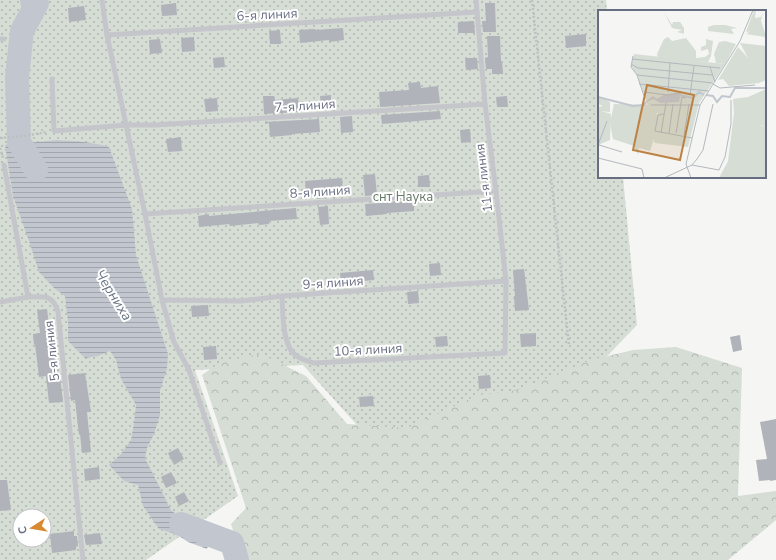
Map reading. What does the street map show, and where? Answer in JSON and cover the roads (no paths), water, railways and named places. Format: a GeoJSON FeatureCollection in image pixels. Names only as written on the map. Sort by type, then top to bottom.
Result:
{"type":"FeatureCollection","features":[{"type":"Feature","properties":{"kind":"lane"},"geometry":{"type":"LineString","coordinates":[[102,0],[107,35],[162,300],[174,342],[189,370],[220,463]]}},
{"type":"Feature","properties":{"kind":"lane","name":"11-я линия"},"geometry":{"type":"LineString","coordinates":[[476,0],[485,104],[506,281],[505,354]]}},
{"type":"Feature","properties":{"kind":"lane","name":"6-я линия"},"geometry":{"type":"LineString","coordinates":[[107,35],[477,12]]}},
{"type":"Feature","properties":{"kind":"lane","name":"7-я линия"},"geometry":{"type":"LineString","coordinates":[[52,79],[54,131],[126,125],[155,125],[485,104]]}},
{"type":"Feature","properties":{"kind":"lane"},"geometry":{"type":"LineString","coordinates":[[0,302],[28,297],[4,165]]}},
{"type":"Feature","properties":{"kind":"lane","name":"8-я линия"},"geometry":{"type":"LineString","coordinates":[[145,214],[496,191]]}},
{"type":"Feature","properties":{"kind":"lane","name":"9-я линия"},"geometry":{"type":"LineString","coordinates":[[162,300],[241,301],[282,296],[506,281]]}},
{"type":"Feature","properties":{"kind":"lane","name":"5-я линия"},"geometry":{"type":"LineString","coordinates":[[28,297],[43,296],[49,298],[56,305],[58,312],[83,560]]}},
{"type":"Feature","properties":{"kind":"lane","name":"10-я линия"},"geometry":{"type":"LineString","coordinates":[[282,296],[285,336],[287,343],[294,354],[314,363],[505,354]]}},
{"type":"Feature","properties":{"kind":"water"},"geometry":{"type":"Polygon","coordinates":[[[57,140],[77,141],[109,147],[132,209],[136,255],[168,354],[167,369],[160,390],[160,415],[154,434],[147,448],[145,458],[171,510],[179,517],[211,536],[207,549],[188,542],[176,534],[159,529],[143,506],[138,485],[124,481],[109,465],[121,454],[131,440],[136,405],[121,379],[116,360],[110,351],[98,356],[85,358],[68,341],[68,322],[65,296],[54,288],[39,272],[13,196],[5,145],[14,142],[26,143],[57,140]]]}},
{"type":"Feature","properties":{"kind":"waterway","name":"Черниха"},"geometry":{"type":"LineString","coordinates":[[32,0],[37,3],[22,31],[17,77],[19,142],[36,170]]}},
{"type":"Feature","properties":{"kind":"waterway","name":"Черниха"},"geometry":{"type":"LineString","coordinates":[[181,524],[232,543],[237,560]]}},
{"type":"Feature","properties":{"kind":"park label","name":"снт Наука"},"geometry":{"type":"Point","coordinates":[403,196]}}]}
